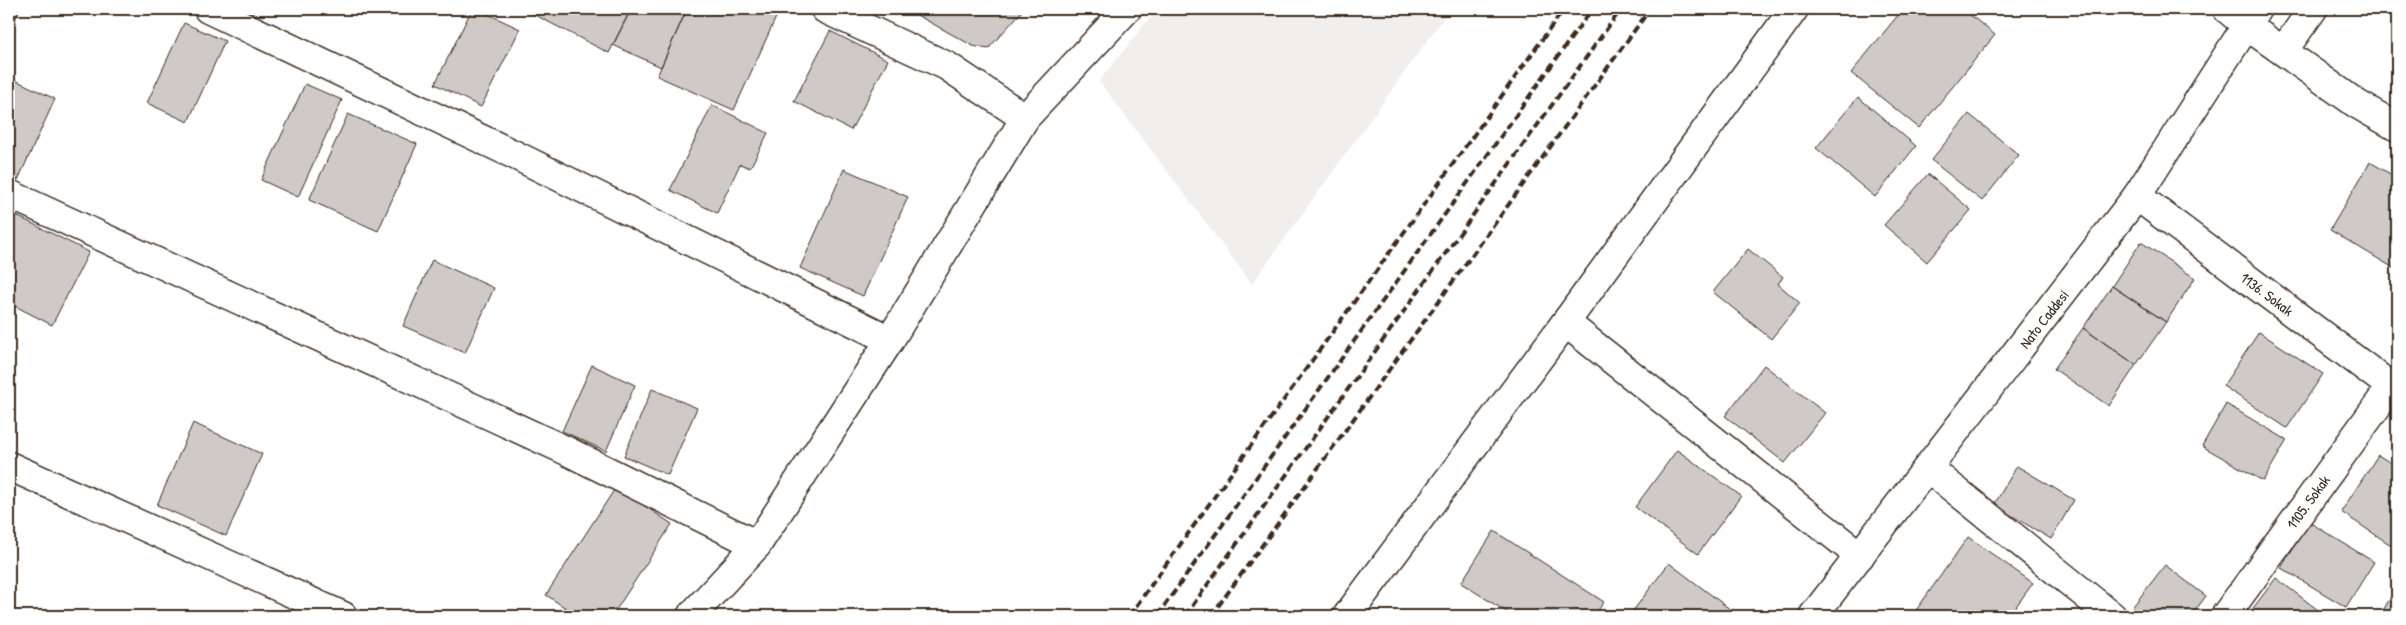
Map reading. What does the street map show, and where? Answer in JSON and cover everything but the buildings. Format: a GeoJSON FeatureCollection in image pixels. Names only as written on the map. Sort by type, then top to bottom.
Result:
{"type":"FeatureCollection","features":[{"type":"Feature","properties":{"kind":"street"},"geometry":{"type":"LineString","coordinates":[[208,9],[515,155],[890,340]]}},
{"type":"Feature","properties":{"kind":"street"},"geometry":{"type":"LineString","coordinates":[[825,9],[947,66],[1025,118]]}},
{"type":"Feature","properties":{"kind":"street"},"geometry":{"type":"LineString","coordinates":[[691,616],[757,545],[890,340],[1025,118],[1127,9]]}},
{"type":"Feature","properties":{"kind":"street"},"geometry":{"type":"LineString","coordinates":[[1346,616],[1566,322],[1794,9]]}},
{"type":"Feature","properties":{"kind":"street"},"geometry":{"type":"LineString","coordinates":[[2283,51],[2313,9]]}},
{"type":"Feature","properties":{"kind":"street"},"geometry":{"type":"LineString","coordinates":[[2243,14],[2283,51],[2357,104],[2397,127]]}},
{"type":"Feature","properties":{"kind":"street","name":"Nato Caddesi"},"geometry":{"type":"LineString","coordinates":[[1814,616],[2137,196],[2243,14]]}},
{"type":"Feature","properties":{"kind":"street"},"geometry":{"type":"LineString","coordinates":[[9,194],[567,451],[757,545]]}},
{"type":"Feature","properties":{"kind":"street","name":"1136. Sokak"},"geometry":{"type":"LineString","coordinates":[[2137,196],[2394,389]]}},
{"type":"Feature","properties":{"kind":"street"},"geometry":{"type":"LineString","coordinates":[[1566,322],[1860,556]]}},
{"type":"Feature","properties":{"kind":"street","name":"1105. Sokak"},"geometry":{"type":"LineString","coordinates":[[2225,616],[2394,389]]}},
{"type":"Feature","properties":{"kind":"street"},"geometry":{"type":"LineString","coordinates":[[9,466],[342,616]]}},
{"type":"Feature","properties":{"kind":"street"},"geometry":{"type":"LineString","coordinates":[[1928,468],[2112,616]]}},
{"type":"Feature","properties":{"kind":"shaded area"},"geometry":{"type":"Polygon","coordinates":[[[1157,9],[1450,9],[1252,284],[1099,81],[1157,9]]]}},
{"type":"Feature","properties":{"kind":"railway"},"geometry":{"type":"LineString","coordinates":[[1129,616],[1564,9]]}},
{"type":"Feature","properties":{"kind":"railway"},"geometry":{"type":"LineString","coordinates":[[1157,616],[1592,9]]}},
{"type":"Feature","properties":{"kind":"railway"},"geometry":{"type":"LineString","coordinates":[[1185,616],[1621,9]]}},
{"type":"Feature","properties":{"kind":"railway"},"geometry":{"type":"LineString","coordinates":[[1211,616],[1650,9]]}}]}
